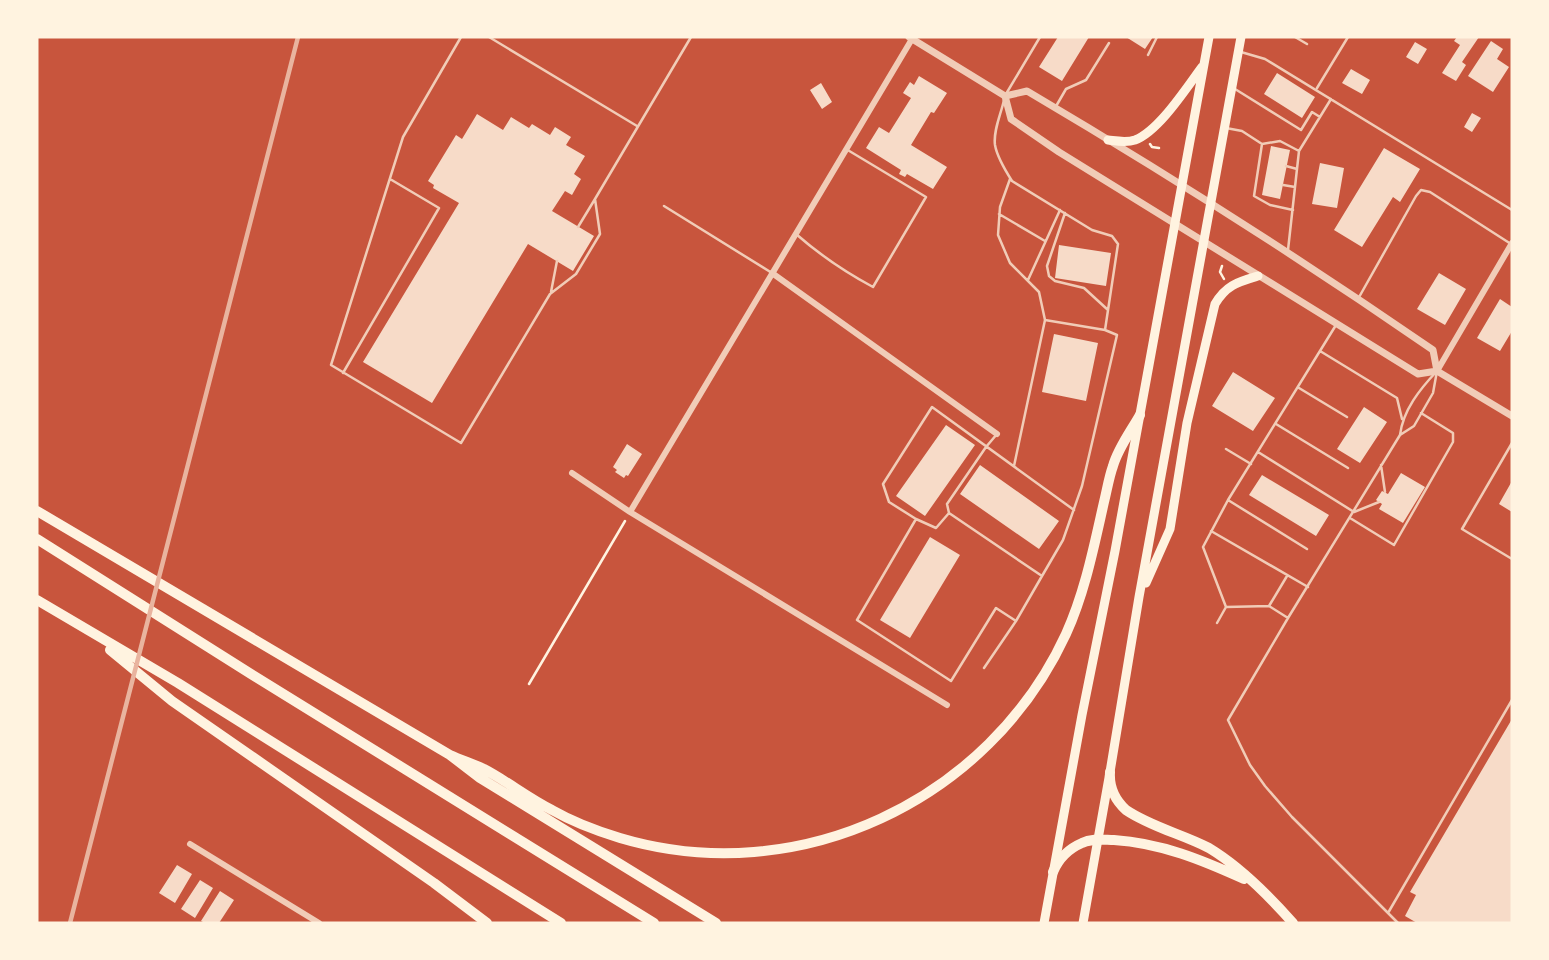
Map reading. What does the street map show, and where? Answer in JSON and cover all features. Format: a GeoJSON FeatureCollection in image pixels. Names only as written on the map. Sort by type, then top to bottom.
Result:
{"type":"FeatureCollection","features":[{"type":"Feature","properties":{"kind":"highway"},"geometry":{"type":"LineString","coordinates":[[450,755],[485,770],[551,810],[599,831],[652,846],[684,851],[740,853],[788,847],[846,833],[887,815],[923,796],[962,768],[996,738],[1039,684],[1076,609],[1113,464],[1140,415]]}},
{"type":"Feature","properties":{"kind":"highway"},"geometry":{"type":"LineString","coordinates":[[37,511],[450,755],[480,778],[716,923]]}},
{"type":"Feature","properties":{"kind":"highway"},"geometry":{"type":"LineString","coordinates":[[37,539],[654,923]]}},
{"type":"Feature","properties":{"kind":"highway"},"geometry":{"type":"LineString","coordinates":[[37,600],[178,683],[561,923]]}},
{"type":"Feature","properties":{"kind":"highway"},"geometry":{"type":"LineString","coordinates":[[86,631],[172,701],[434,883],[486,923]]}},
{"type":"Feature","properties":{"kind":"highway"},"geometry":{"type":"LineString","coordinates":[[1110,772],[1110,787],[1126,810],[1207,847],[1233,863],[1293,923]]}},
{"type":"Feature","properties":{"kind":"highway"},"geometry":{"type":"LineString","coordinates":[[1053,872],[1059,859],[1071,848],[1085,841],[1125,841],[1163,847],[1203,860],[1252,883]]}},
{"type":"Feature","properties":{"kind":"main road"},"geometry":{"type":"LineString","coordinates":[[1044,923],[1209,37]]}},
{"type":"Feature","properties":{"kind":"main road"},"geometry":{"type":"LineString","coordinates":[[1083,923],[1139,597],[1241,37]]}},
{"type":"Feature","properties":{"kind":"main road"},"geometry":{"type":"LineString","coordinates":[[1108,140],[1127,142],[1146,134],[1172,107],[1203,66]]}},
{"type":"Feature","properties":{"kind":"main road"},"geometry":{"type":"LineString","coordinates":[[1139,597],[1170,529],[1188,423],[1214,304],[1221,294],[1233,285],[1258,276]]}},
{"type":"Feature","properties":{"kind":"street"},"geometry":{"type":"LineString","coordinates":[[630,512],[910,38],[1005,96],[1011,119],[1059,152],[1418,374],[1437,371],[1512,416]]}},
{"type":"Feature","properties":{"kind":"street"},"geometry":{"type":"LineString","coordinates":[[1005,96],[1027,91],[1212,203],[1433,350],[1437,371]]}},
{"type":"Feature","properties":{"kind":"street"},"geometry":{"type":"LineString","coordinates":[[1437,371],[1512,243]]}},
{"type":"Feature","properties":{"kind":"street"},"geometry":{"type":"LineString","coordinates":[[772,273],[997,434]]}},
{"type":"Feature","properties":{"kind":"street"},"geometry":{"type":"LineString","coordinates":[[572,473],[630,512],[947,705]]}},
{"type":"Feature","properties":{"kind":"street"},"geometry":{"type":"LineString","coordinates":[[190,844],[319,923]]}},
{"type":"Feature","properties":{"kind":"lane"},"geometry":{"type":"LineString","coordinates":[[461,37],[403,137],[331,365],[461,443],[550,294],[557,261]]}},
{"type":"Feature","properties":{"kind":"lane"},"geometry":{"type":"LineString","coordinates":[[489,37],[637,126]]}},
{"type":"Feature","properties":{"kind":"lane"},"geometry":{"type":"LineString","coordinates":[[578,227],[691,37]]}},
{"type":"Feature","properties":{"kind":"lane"},"geometry":{"type":"LineString","coordinates":[[1040,37],[1005,96],[995,145],[1012,181],[1092,230],[1112,236],[1118,244],[1105,330]]}},
{"type":"Feature","properties":{"kind":"lane"},"geometry":{"type":"LineString","coordinates":[[1148,55],[1157,37]]}},
{"type":"Feature","properties":{"kind":"lane"},"geometry":{"type":"LineString","coordinates":[[1295,37],[1307,44]]}},
{"type":"Feature","properties":{"kind":"lane"},"geometry":{"type":"LineString","coordinates":[[1316,89],[1348,37]]}},
{"type":"Feature","properties":{"kind":"lane"},"geometry":{"type":"LineString","coordinates":[[1055,107],[1066,89],[1086,80],[1109,43]]}},
{"type":"Feature","properties":{"kind":"lane"},"geometry":{"type":"LineString","coordinates":[[1239,51],[1265,59],[1512,210]]}},
{"type":"Feature","properties":{"kind":"lane"},"geometry":{"type":"LineString","coordinates":[[1233,88],[1301,130],[1312,112],[1320,117]]}},
{"type":"Feature","properties":{"kind":"lane"},"geometry":{"type":"LineString","coordinates":[[1287,252],[1299,152],[1331,99]]}},
{"type":"Feature","properties":{"kind":"lane"},"geometry":{"type":"LineString","coordinates":[[1225,128],[1242,131],[1262,144],[1280,141],[1299,152]]}},
{"type":"Feature","properties":{"kind":"lane"},"geometry":{"type":"LineString","coordinates":[[1262,144],[1254,196],[1270,205],[1293,210]]}},
{"type":"Feature","properties":{"kind":"lane"},"geometry":{"type":"LineString","coordinates":[[796,234],[819,254],[873,287],[926,197],[846,149]]}},
{"type":"Feature","properties":{"kind":"lane"},"geometry":{"type":"LineString","coordinates":[[1260,160],[1268,162]]}},
{"type":"Feature","properties":{"kind":"lane"},"geometry":{"type":"LineString","coordinates":[[1286,166],[1297,169]]}},
{"type":"Feature","properties":{"kind":"lane"},"geometry":{"type":"LineString","coordinates":[[1010,178],[1000,207],[998,235],[1010,262],[1040,292],[1045,320],[1014,466]]}},
{"type":"Feature","properties":{"kind":"lane"},"geometry":{"type":"LineString","coordinates":[[343,373],[439,208],[390,179]]}},
{"type":"Feature","properties":{"kind":"lane"},"geometry":{"type":"LineString","coordinates":[[1257,179],[1265,181]]}},
{"type":"Feature","properties":{"kind":"lane"},"geometry":{"type":"LineString","coordinates":[[1283,185],[1295,187]]}},
{"type":"Feature","properties":{"kind":"lane"},"geometry":{"type":"LineString","coordinates":[[1358,299],[1421,190],[1430,192],[1512,243]]}},
{"type":"Feature","properties":{"kind":"lane"},"geometry":{"type":"LineString","coordinates":[[550,294],[576,274],[600,234],[594,199]]}},
{"type":"Feature","properties":{"kind":"lane"},"geometry":{"type":"LineString","coordinates":[[664,206],[772,273]]}},
{"type":"Feature","properties":{"kind":"lane"},"geometry":{"type":"LineString","coordinates":[[1028,280],[1060,210]]}},
{"type":"Feature","properties":{"kind":"lane"},"geometry":{"type":"LineString","coordinates":[[1065,213],[1047,266],[1049,276],[1055,281],[1084,288],[1108,310]]}},
{"type":"Feature","properties":{"kind":"lane"},"geometry":{"type":"LineString","coordinates":[[999,214],[1045,241]]}},
{"type":"Feature","properties":{"kind":"lane"},"geometry":{"type":"LineString","coordinates":[[984,668],[1016,621],[1063,540],[1082,486],[1117,335],[1105,330],[1045,320]]}},
{"type":"Feature","properties":{"kind":"lane"},"geometry":{"type":"LineString","coordinates":[[1226,607],[1203,547],[1228,500],[1336,325]]}},
{"type":"Feature","properties":{"kind":"lane"},"geometry":{"type":"LineString","coordinates":[[1320,351],[1398,398],[1402,421],[1400,435],[1228,719],[1250,765],[1265,786],[1292,817],[1398,923]]}},
{"type":"Feature","properties":{"kind":"lane"},"geometry":{"type":"LineString","coordinates":[[1400,435],[1414,426],[1433,393],[1437,371]]}},
{"type":"Feature","properties":{"kind":"lane"},"geometry":{"type":"LineString","coordinates":[[1402,421],[1422,387],[1437,371]]}},
{"type":"Feature","properties":{"kind":"lane"},"geometry":{"type":"LineString","coordinates":[[1298,387],[1347,417]]}},
{"type":"Feature","properties":{"kind":"lane"},"geometry":{"type":"LineString","coordinates":[[949,513],[936,528],[889,502],[883,484],[932,407],[1074,510]]}},
{"type":"Feature","properties":{"kind":"lane"},"geometry":{"type":"LineString","coordinates":[[1350,518],[1394,545],[1453,442],[1453,433],[1421,413]]}},
{"type":"Feature","properties":{"kind":"lane"},"geometry":{"type":"LineString","coordinates":[[1275,424],[1348,468]]}},
{"type":"Feature","properties":{"kind":"lane"},"geometry":{"type":"LineString","coordinates":[[997,434],[947,504],[949,513],[1042,576]]}},
{"type":"Feature","properties":{"kind":"lane"},"geometry":{"type":"LineString","coordinates":[[1512,443],[1462,529],[1512,559]]}},
{"type":"Feature","properties":{"kind":"lane"},"geometry":{"type":"LineString","coordinates":[[1226,449],[1251,464]]}},
{"type":"Feature","properties":{"kind":"lane"},"geometry":{"type":"LineString","coordinates":[[1258,452],[1354,512]]}},
{"type":"Feature","properties":{"kind":"lane"},"geometry":{"type":"LineString","coordinates":[[1381,465],[1385,492]]}},
{"type":"Feature","properties":{"kind":"lane"},"geometry":{"type":"LineString","coordinates":[[1228,500],[1307,549]]}},
{"type":"Feature","properties":{"kind":"lane"},"geometry":{"type":"LineString","coordinates":[[1354,512],[1379,502]]}},
{"type":"Feature","properties":{"kind":"lane"},"geometry":{"type":"LineString","coordinates":[[916,519],[857,621],[951,681],[996,608],[1016,621]]}},
{"type":"Feature","properties":{"kind":"lane"},"geometry":{"type":"LineString","coordinates":[[1211,531],[1308,587]]}},
{"type":"Feature","properties":{"kind":"lane"},"geometry":{"type":"LineString","coordinates":[[1269,606],[1288,575]]}},
{"type":"Feature","properties":{"kind":"lane"},"geometry":{"type":"LineString","coordinates":[[1226,607],[1269,606],[1288,618]]}},
{"type":"Feature","properties":{"kind":"lane"},"geometry":{"type":"LineString","coordinates":[[1217,623],[1226,607]]}},
{"type":"Feature","properties":{"kind":"lane"},"geometry":{"type":"LineString","coordinates":[[1388,913],[1512,700]]}},
{"type":"Feature","properties":{"kind":"path"},"geometry":{"type":"LineString","coordinates":[[1147,142],[1152,147],[1159,148]]}},
{"type":"Feature","properties":{"kind":"path"},"geometry":{"type":"LineString","coordinates":[[1151,152],[1152,147]]}},
{"type":"Feature","properties":{"kind":"path"},"geometry":{"type":"LineString","coordinates":[[1222,266],[1218,272],[1224,279]]}},
{"type":"Feature","properties":{"kind":"path"},"geometry":{"type":"LineString","coordinates":[[529,684],[630,512]]}},
{"type":"Feature","properties":{"kind":"building"},"geometry":{"type":"Polygon","coordinates":[[[1058,37],[1089,37],[1062,81],[1039,67],[1058,37]]]}},
{"type":"Feature","properties":{"kind":"building"},"geometry":{"type":"Polygon","coordinates":[[[1126,37],[1153,37],[1145,49],[1126,37]]]}},
{"type":"Feature","properties":{"kind":"building"},"geometry":{"type":"Polygon","coordinates":[[[1457,37],[1479,37],[1462,62],[1466,65],[1456,81],[1442,73],[1460,45],[1454,41],[1457,37]]]}},
{"type":"Feature","properties":{"kind":"building"},"geometry":{"type":"Polygon","coordinates":[[[1491,41],[1503,49],[1497,59],[1509,67],[1493,92],[1468,76],[1491,41]]]}},
{"type":"Feature","properties":{"kind":"building"},"geometry":{"type":"Polygon","coordinates":[[[1415,42],[1427,49],[1418,64],[1406,57],[1415,42]]]}},
{"type":"Feature","properties":{"kind":"building"},"geometry":{"type":"Polygon","coordinates":[[[1351,69],[1370,80],[1362,94],[1342,83],[1351,69]]]}},
{"type":"Feature","properties":{"kind":"building"},"geometry":{"type":"Polygon","coordinates":[[[1277,73],[1315,97],[1302,118],[1264,94],[1277,73]]]}},
{"type":"Feature","properties":{"kind":"building"},"geometry":{"type":"Polygon","coordinates":[[[919,76],[947,93],[934,113],[931,112],[911,145],[947,167],[933,189],[907,174],[905,177],[899,174],[901,170],[866,148],[879,127],[889,133],[911,98],[903,93],[910,82],[914,85],[919,76]]]}},
{"type":"Feature","properties":{"kind":"building"},"geometry":{"type":"Polygon","coordinates":[[[821,83],[832,102],[822,109],[810,90],[821,83]]]}},
{"type":"Feature","properties":{"kind":"building"},"geometry":{"type":"Polygon","coordinates":[[[1472,113],[1481,118],[1472,132],[1464,127],[1472,113]]]}},
{"type":"Feature","properties":{"kind":"building"},"geometry":{"type":"Polygon","coordinates":[[[477,114],[503,130],[511,117],[529,128],[532,124],[550,135],[555,127],[571,137],[566,145],[585,156],[574,174],[581,179],[572,195],[565,191],[552,211],[594,236],[573,271],[528,244],[432,403],[363,362],[459,203],[433,188],[434,185],[428,181],[456,135],[462,139],[477,114]]]}},
{"type":"Feature","properties":{"kind":"building"},"geometry":{"type":"Polygon","coordinates":[[[1271,146],[1290,150],[1280,199],[1262,195],[1271,146]]]}},
{"type":"Feature","properties":{"kind":"building"},"geometry":{"type":"Polygon","coordinates":[[[1384,148],[1420,169],[1400,202],[1393,197],[1362,247],[1334,230],[1384,148]]]}},
{"type":"Feature","properties":{"kind":"building"},"geometry":{"type":"Polygon","coordinates":[[[1320,163],[1344,168],[1337,208],[1312,204],[1320,163]]]}},
{"type":"Feature","properties":{"kind":"building"},"geometry":{"type":"Polygon","coordinates":[[[1059,245],[1111,253],[1106,286],[1055,278],[1059,245]]]}},
{"type":"Feature","properties":{"kind":"building"},"geometry":{"type":"Polygon","coordinates":[[[1439,273],[1466,289],[1445,325],[1417,309],[1439,273]]]}},
{"type":"Feature","properties":{"kind":"building"},"geometry":{"type":"Polygon","coordinates":[[[1500,299],[1512,307],[1512,331],[1500,351],[1477,338],[1500,299]]]}},
{"type":"Feature","properties":{"kind":"building"},"geometry":{"type":"Polygon","coordinates":[[[1054,334],[1098,343],[1086,401],[1042,392],[1054,334]]]}},
{"type":"Feature","properties":{"kind":"building"},"geometry":{"type":"Polygon","coordinates":[[[1233,372],[1275,398],[1253,431],[1212,406],[1233,372]]]}},
{"type":"Feature","properties":{"kind":"building"},"geometry":{"type":"Polygon","coordinates":[[[1364,407],[1387,422],[1360,463],[1337,449],[1364,407]]]}},
{"type":"Feature","properties":{"kind":"building"},"geometry":{"type":"Polygon","coordinates":[[[946,425],[975,445],[925,516],[896,496],[946,425]]]}},
{"type":"Feature","properties":{"kind":"building"},"geometry":{"type":"Polygon","coordinates":[[[627,444],[642,454],[624,478],[615,472],[617,470],[613,467],[627,444]]]}},
{"type":"Feature","properties":{"kind":"building"},"geometry":{"type":"Polygon","coordinates":[[[980,465],[1059,521],[1039,549],[960,494],[980,465]]]}},
{"type":"Feature","properties":{"kind":"building"},"geometry":{"type":"Polygon","coordinates":[[[1401,473],[1425,487],[1403,523],[1379,509],[1382,504],[1376,500],[1382,491],[1388,494],[1401,473]]]}},
{"type":"Feature","properties":{"kind":"building"},"geometry":{"type":"Polygon","coordinates":[[[1262,475],[1329,515],[1316,536],[1249,495],[1262,475]]]}},
{"type":"Feature","properties":{"kind":"building"},"geometry":{"type":"Polygon","coordinates":[[[1512,481],[1512,512],[1499,504],[1512,481]]]}},
{"type":"Feature","properties":{"kind":"building"},"geometry":{"type":"Polygon","coordinates":[[[930,537],[960,555],[910,638],[880,620],[930,537]]]}},
{"type":"Feature","properties":{"kind":"building"},"geometry":{"type":"Polygon","coordinates":[[[1512,719],[1512,923],[1417,923],[1405,916],[1416,895],[1410,892],[1512,719]]]}},
{"type":"Feature","properties":{"kind":"building"},"geometry":{"type":"Polygon","coordinates":[[[177,865],[192,874],[175,903],[159,893],[177,865]]]}},
{"type":"Feature","properties":{"kind":"building"},"geometry":{"type":"Polygon","coordinates":[[[200,880],[213,888],[195,918],[181,909],[200,880]]]}},
{"type":"Feature","properties":{"kind":"building"},"geometry":{"type":"Polygon","coordinates":[[[220,891],[234,900],[219,923],[201,921],[220,891]]]}},
{"type":"Feature","properties":{"kind":"railway"},"geometry":{"type":"LineString","coordinates":[[70,923],[298,37]]}}]}
